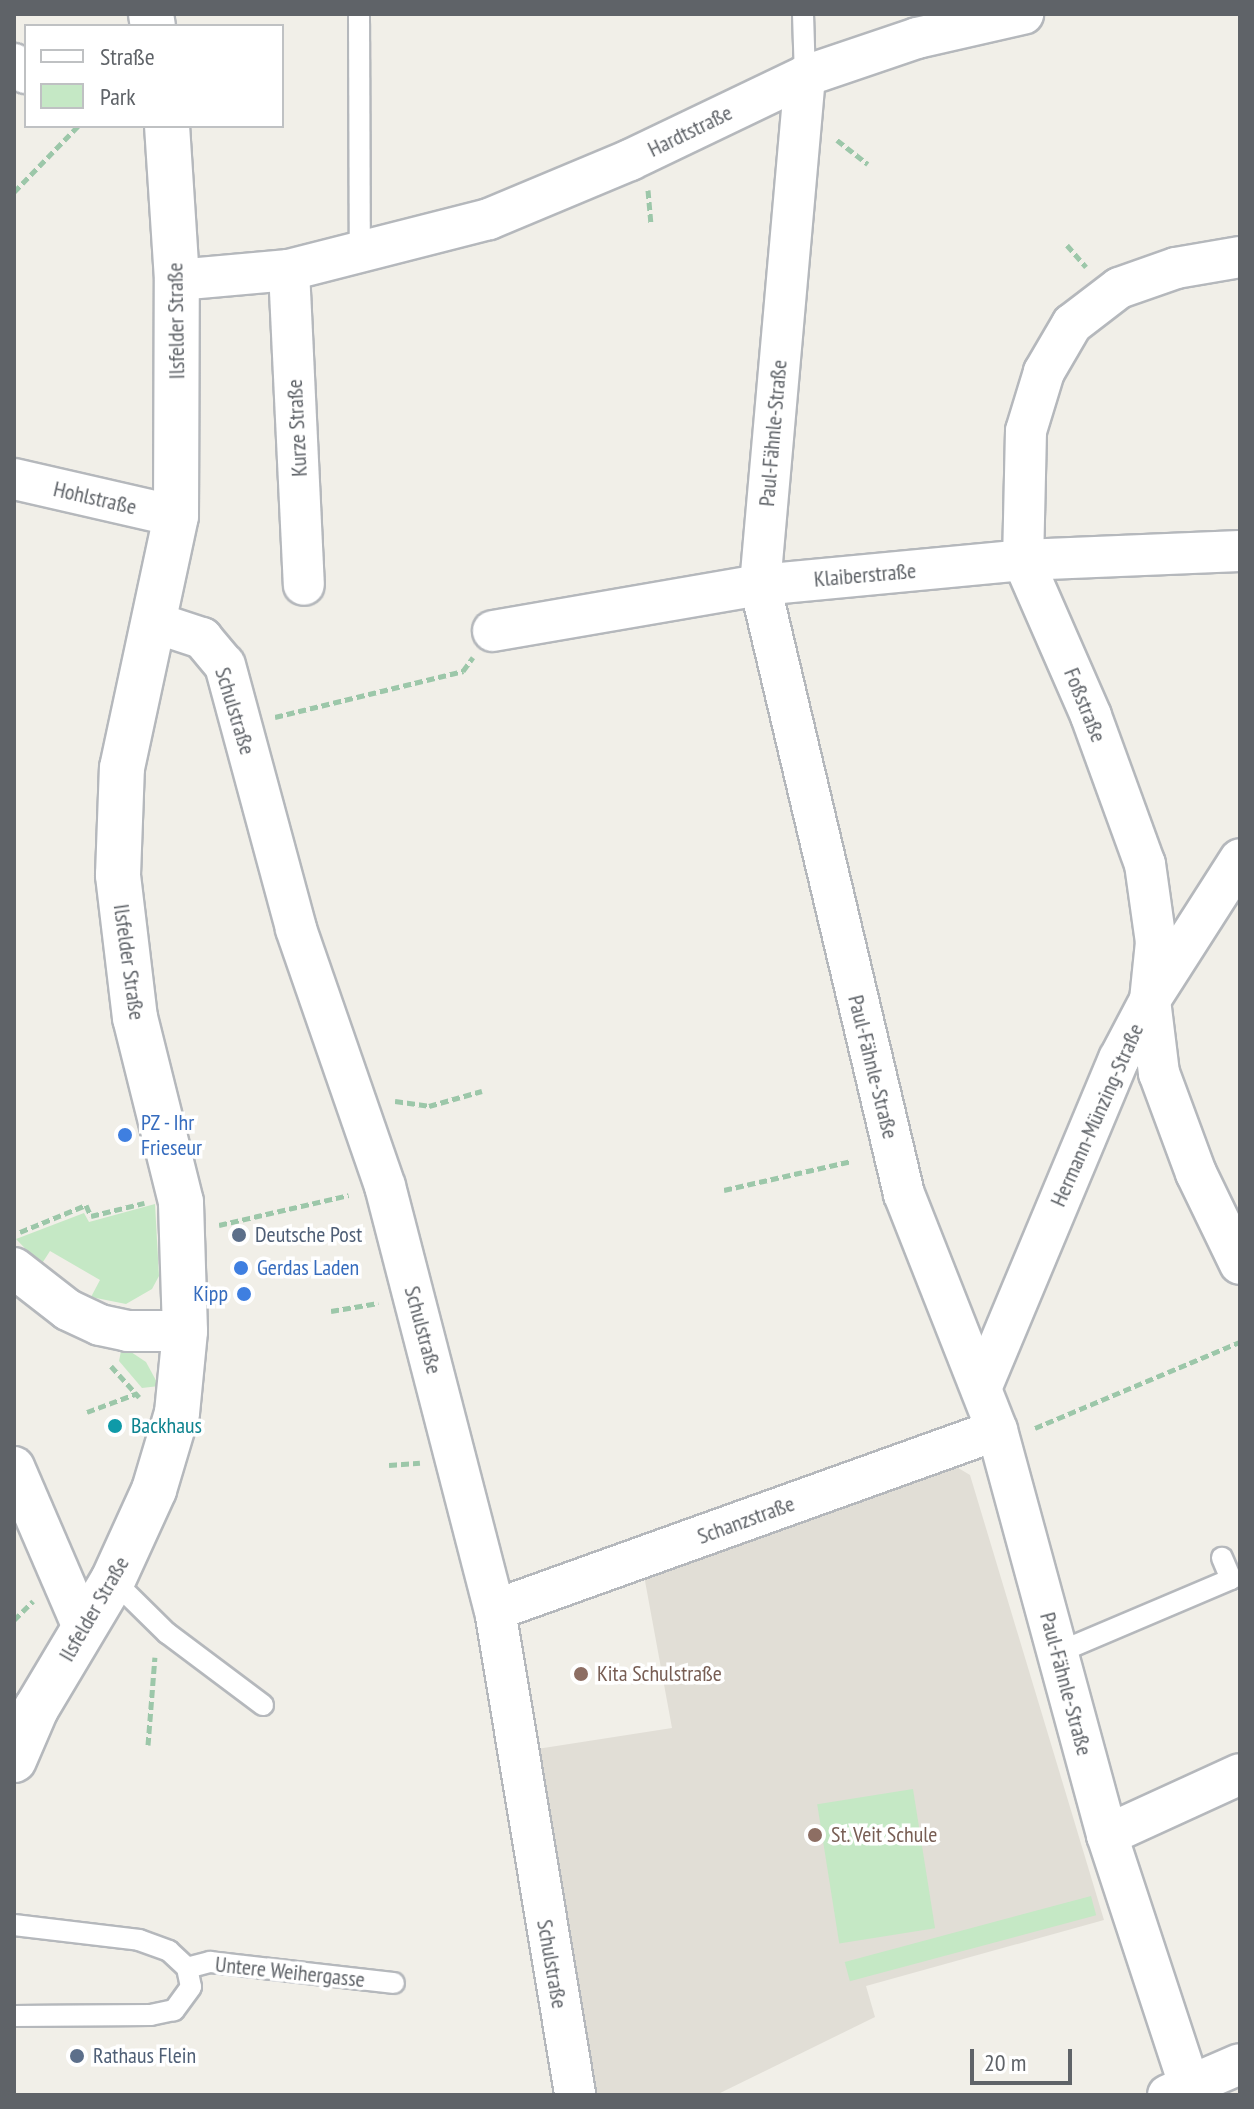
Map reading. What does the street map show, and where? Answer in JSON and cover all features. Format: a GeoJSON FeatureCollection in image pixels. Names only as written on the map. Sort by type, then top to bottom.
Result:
{"type":"FeatureCollection","features":[{"type":"Feature","properties":{"kind":"main road","name":"Ilsfelder Straße"},"geometry":{"type":"LineString","coordinates":[[14,1760],[83,1627],[113,1580],[169,1444],[185,1331],[185,1234],[179,1194],[135,1018],[118,875],[122,768],[176,516],[177,280],[167,128]]}},
{"type":"Feature","properties":{"kind":"street","name":"Hardtstraße"},"geometry":{"type":"LineString","coordinates":[[177,280],[289,270],[360,255],[489,219],[630,160],[805,76],[917,38],[1023,14]]}},
{"type":"Feature","properties":{"kind":"street","name":"Paul-Fähnle-Straße"},"geometry":{"type":"LineString","coordinates":[[805,76],[760,585],[904,1194],[982,1386],[999,1436],[1179,2090]]}},
{"type":"Feature","properties":{"kind":"street","name":"Foßstraße"},"geometry":{"type":"LineString","coordinates":[[1240,257],[1176,268],[1119,288],[1072,324],[1044,372],[1026,431],[1023,560],[1091,716],[1145,864],[1156,942],[1150,1000],[1159,1073],[1196,1173],[1240,1264]]}},
{"type":"Feature","properties":{"kind":"street","name":"Kurze Straße"},"geometry":{"type":"LineString","coordinates":[[289,270],[304,585]]}},
{"type":"Feature","properties":{"kind":"street","name":"Hohlstraße"},"geometry":{"type":"LineString","coordinates":[[14,479],[176,516]]}},
{"type":"Feature","properties":{"kind":"street","name":"Klaiberstraße"},"geometry":{"type":"LineString","coordinates":[[493,631],[760,585],[1023,560],[1240,551]]}},
{"type":"Feature","properties":{"kind":"street","name":"Schulstraße"},"geometry":{"type":"LineString","coordinates":[[153,622],[202,638],[225,665],[287,899],[385,1186],[495,1610],[575,2095]]}},
{"type":"Feature","properties":{"kind":"street","name":"Hermann-Münzing-Straße"},"geometry":{"type":"LineString","coordinates":[[982,1386],[1083,1136],[1150,1000],[1240,859]]}},
{"type":"Feature","properties":{"kind":"street"},"geometry":{"type":"LineString","coordinates":[[14,1268],[68,1310],[100,1325],[128,1331],[185,1331]]}},
{"type":"Feature","properties":{"kind":"street","name":"Schanzstraße"},"geometry":{"type":"LineString","coordinates":[[495,1610],[999,1436]]}},
{"type":"Feature","properties":{"kind":"street"},"geometry":{"type":"LineString","coordinates":[[14,1467],[83,1627]]}},
{"type":"Feature","properties":{"kind":"street"},"geometry":{"type":"LineString","coordinates":[[1107,1835],[1240,1774]]}},
{"type":"Feature","properties":{"kind":"street"},"geometry":{"type":"LineString","coordinates":[[1179,2090],[1240,2064]]}},
{"type":"Feature","properties":{"kind":"lane"},"geometry":{"type":"LineString","coordinates":[[359,14],[360,255]]}},
{"type":"Feature","properties":{"kind":"lane","name":"Paul-Fähnle-Straße"},"geometry":{"type":"LineString","coordinates":[[803,14],[805,76]]}},
{"type":"Feature","properties":{"kind":"lane"},"geometry":{"type":"LineString","coordinates":[[1057,1653],[1231,1579],[1222,1558]]}},
{"type":"Feature","properties":{"kind":"lane"},"geometry":{"type":"LineString","coordinates":[[113,1580],[158,1625],[263,1705]]}},
{"type":"Feature","properties":{"kind":"lane","name":"Untere Weihergasse"},"geometry":{"type":"LineString","coordinates":[[14,1925],[139,1940],[169,1951],[187,1968],[191,1987],[174,2010],[151,2015],[14,2016]]}},
{"type":"Feature","properties":{"kind":"lane","name":"Untere Weihergasse"},"geometry":{"type":"LineString","coordinates":[[187,1968],[210,1962],[394,1983]]}},
{"type":"Feature","properties":{"kind":"path"},"geometry":{"type":"LineString","coordinates":[[14,192],[76,128]]}},
{"type":"Feature","properties":{"kind":"path"},"geometry":{"type":"LineString","coordinates":[[300,711],[463,671],[493,631]]}},
{"type":"Feature","properties":{"kind":"path"},"geometry":{"type":"LineString","coordinates":[[359,1110],[395,1101],[429,1106],[482,1091]]}},
{"type":"Feature","properties":{"kind":"path"},"geometry":{"type":"LineString","coordinates":[[724,1190],[852,1161]]}},
{"type":"Feature","properties":{"kind":"path"},"geometry":{"type":"LineString","coordinates":[[14,1234],[86,1205],[91,1216],[179,1194]]}},
{"type":"Feature","properties":{"kind":"path"},"geometry":{"type":"LineString","coordinates":[[243,1219],[347,1195]]}},
{"type":"Feature","properties":{"kind":"path"},"geometry":{"type":"LineString","coordinates":[[331,1311],[368,1305]]}},
{"type":"Feature","properties":{"kind":"path"},"geometry":{"type":"LineString","coordinates":[[999,1436],[1240,1342]]}},
{"type":"Feature","properties":{"kind":"path"},"geometry":{"type":"LineString","coordinates":[[103,1359],[138,1393],[142,1403]]}},
{"type":"Feature","properties":{"kind":"path"},"geometry":{"type":"LineString","coordinates":[[87,1412],[138,1393]]}},
{"type":"Feature","properties":{"kind":"path"},"geometry":{"type":"LineString","coordinates":[[14,1620],[60,1573]]}},
{"type":"Feature","properties":{"kind":"path"},"geometry":{"type":"LineString","coordinates":[[148,1745],[158,1625]]}},
{"type":"Feature","properties":{"kind":"shaded area","name":"St. Veit Schule"},"geometry":{"type":"Polygon","coordinates":[[[955,1466],[970,1475],[1104,1920],[866,1986],[875,2017],[716,2095],[595,2095],[537,1749],[672,1728],[643,1570],[955,1466]]]}},
{"type":"Feature","properties":{"kind":"green space"},"geometry":{"type":"Polygon","coordinates":[[[155,1204],[159,1276],[152,1289],[126,1304],[91,1297],[100,1280],[50,1251],[41,1265],[16,1239],[84,1213],[89,1222],[155,1204]]]}},
{"type":"Feature","properties":{"kind":"green space"},"geometry":{"type":"Polygon","coordinates":[[[122,1346],[146,1362],[159,1386],[142,1388],[119,1361],[122,1346]]]}},
{"type":"Feature","properties":{"kind":"green space"},"geometry":{"type":"Polygon","coordinates":[[[913,1789],[935,1928],[839,1943],[817,1804],[913,1789]]]}},
{"type":"Feature","properties":{"kind":"green space"},"geometry":{"type":"Polygon","coordinates":[[[1091,1896],[1096,1915],[850,1981],[845,1962],[1091,1896]]]}},
{"type":"Feature","properties":{"kind":"place","name":"PZ - Ihr Frieseur"},"geometry":{"type":"Point","coordinates":[125,1135]}},
{"type":"Feature","properties":{"kind":"place","name":"Deutsche Post"},"geometry":{"type":"Point","coordinates":[239,1235]}},
{"type":"Feature","properties":{"kind":"place","name":"Gerdas Laden"},"geometry":{"type":"Point","coordinates":[241,1268]}},
{"type":"Feature","properties":{"kind":"place","name":"Kipp"},"geometry":{"type":"Point","coordinates":[244,1294]}},
{"type":"Feature","properties":{"kind":"place","name":"Backhaus"},"geometry":{"type":"Point","coordinates":[115,1426]}},
{"type":"Feature","properties":{"kind":"place","name":"Kita Schulstraße"},"geometry":{"type":"Point","coordinates":[581,1674]}},
{"type":"Feature","properties":{"kind":"place","name":"St. Veit Schule"},"geometry":{"type":"Point","coordinates":[815,1835]}},
{"type":"Feature","properties":{"kind":"place","name":"Rathaus Flein"},"geometry":{"type":"Point","coordinates":[77,2056]}}]}
